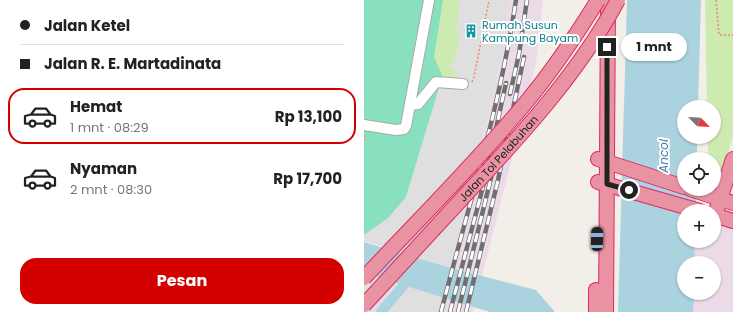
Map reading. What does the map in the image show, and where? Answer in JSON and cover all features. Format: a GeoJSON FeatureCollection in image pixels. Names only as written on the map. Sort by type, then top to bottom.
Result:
{"type":"FeatureCollection","features":[{"type":"Feature","properties":{"kind":"highway","name":"Jalan Tol Pelabuhan"},"geometry":{"type":"LineString","coordinates":[[364,278],[464,173],[523,106],[573,40],[598,0]]}},
{"type":"Feature","properties":{"kind":"highway"},"geometry":{"type":"LineString","coordinates":[[596,312],[607,162],[608,0]]}},
{"type":"Feature","properties":{"kind":"highway","name":"Jalan Tol Pelabuhan"},"geometry":{"type":"LineString","coordinates":[[364,305],[492,167],[537,116],[570,73],[618,0]]}},
{"type":"Feature","properties":{"kind":"highway"},"geometry":{"type":"LineString","coordinates":[[712,196],[727,201],[733,159]]}},
{"type":"Feature","properties":{"kind":"highway"},"geometry":{"type":"LineString","coordinates":[[607,162],[677,185]]}},
{"type":"Feature","properties":{"kind":"highway"},"geometry":{"type":"LineString","coordinates":[[606,184],[677,204]]}},
{"type":"Feature","properties":{"kind":"highway"},"geometry":{"type":"LineString","coordinates":[[606,184],[606,312]]}},
{"type":"Feature","properties":{"kind":"highway"},"geometry":{"type":"LineString","coordinates":[[721,217],[733,220]]}},
{"type":"Feature","properties":{"kind":"lane"},"geometry":{"type":"LineString","coordinates":[[364,125],[396,130],[404,129],[408,120],[429,0]]}},
{"type":"Feature","properties":{"kind":"lane"},"geometry":{"type":"LineString","coordinates":[[410,105],[418,104],[436,82],[463,84]]}},
{"type":"Feature","properties":{"kind":"path"},"geometry":{"type":"LineString","coordinates":[[463,84],[472,82],[474,77],[489,0]]}},
{"type":"Feature","properties":{"kind":"path"},"geometry":{"type":"LineString","coordinates":[[716,0],[718,35],[733,35]]}},
{"type":"Feature","properties":{"kind":"shaded area"},"geometry":{"type":"Polygon","coordinates":[[[443,0],[509,0],[502,57],[451,268],[364,241],[364,235],[406,197],[442,75],[443,0]]]}},
{"type":"Feature","properties":{"kind":"shaded area"},"geometry":{"type":"Polygon","coordinates":[[[509,0],[543,0],[536,64],[473,312],[439,312],[502,57],[509,0]]]}},
{"type":"Feature","properties":{"kind":"shaded area"},"geometry":{"type":"Polygon","coordinates":[[[721,223],[733,227],[733,312],[692,312],[693,300],[721,300],[721,256],[693,256],[694,248],[721,248],[721,223]]]}},
{"type":"Feature","properties":{"kind":"shaded area"},"geometry":{"type":"Polygon","coordinates":[[[364,273],[443,296],[439,312],[364,312],[364,273]]]}},
{"type":"Feature","properties":{"kind":"green space"},"geometry":{"type":"Polygon","coordinates":[[[364,0],[443,0],[434,57],[442,75],[406,197],[388,218],[364,235],[364,0]]]}},
{"type":"Feature","properties":{"kind":"green space"},"geometry":{"type":"Polygon","coordinates":[[[435,0],[460,0],[456,30],[460,30],[456,59],[451,64],[449,69],[457,71],[455,80],[439,76],[433,77],[435,0]]]}},
{"type":"Feature","properties":{"kind":"green space"},"geometry":{"type":"Polygon","coordinates":[[[705,0],[733,0],[733,136],[721,175],[721,152],[708,152],[708,144],[721,144],[721,100],[707,100],[705,0]]]}},
{"type":"Feature","properties":{"kind":"water","name":"Ancol"},"geometry":{"type":"Polygon","coordinates":[[[627,0],[701,0],[698,100],[677,100],[677,144],[697,144],[697,152],[677,152],[677,196],[696,196],[696,204],[677,204],[677,248],[695,248],[694,256],[677,256],[677,300],[694,300],[693,312],[618,312],[627,0]]]}},
{"type":"Feature","properties":{"kind":"water"},"geometry":{"type":"Polygon","coordinates":[[[364,242],[451,268],[536,290],[555,312],[490,312],[364,273],[364,242]]]}},
{"type":"Feature","properties":{"kind":"waterway"},"geometry":{"type":"LineString","coordinates":[[381,312],[410,278]]}},
{"type":"Feature","properties":{"kind":"railway"},"geometry":{"type":"LineString","coordinates":[[441,312],[492,118],[516,0]]}},
{"type":"Feature","properties":{"kind":"railway"},"geometry":{"type":"LineString","coordinates":[[510,94],[519,54],[527,0]]}},
{"type":"Feature","properties":{"kind":"railway"},"geometry":{"type":"LineString","coordinates":[[466,312],[498,180],[524,57]]}},
{"type":"Feature","properties":{"kind":"railway"},"geometry":{"type":"LineString","coordinates":[[450,312],[485,179],[506,83]]}},
{"type":"Feature","properties":{"kind":"railway"},"geometry":{"type":"LineString","coordinates":[[458,312],[492,174]]}},
{"type":"Feature","properties":{"kind":"place","name":"Rumah Susun Kampung Bayam"},"geometry":{"type":"Point","coordinates":[471,31]}},
{"type":"Feature","properties":{"kind":"route"},"geometry":{"type":"LineString","coordinates":[[607,47],[607,184],[629,190]]}}]}
